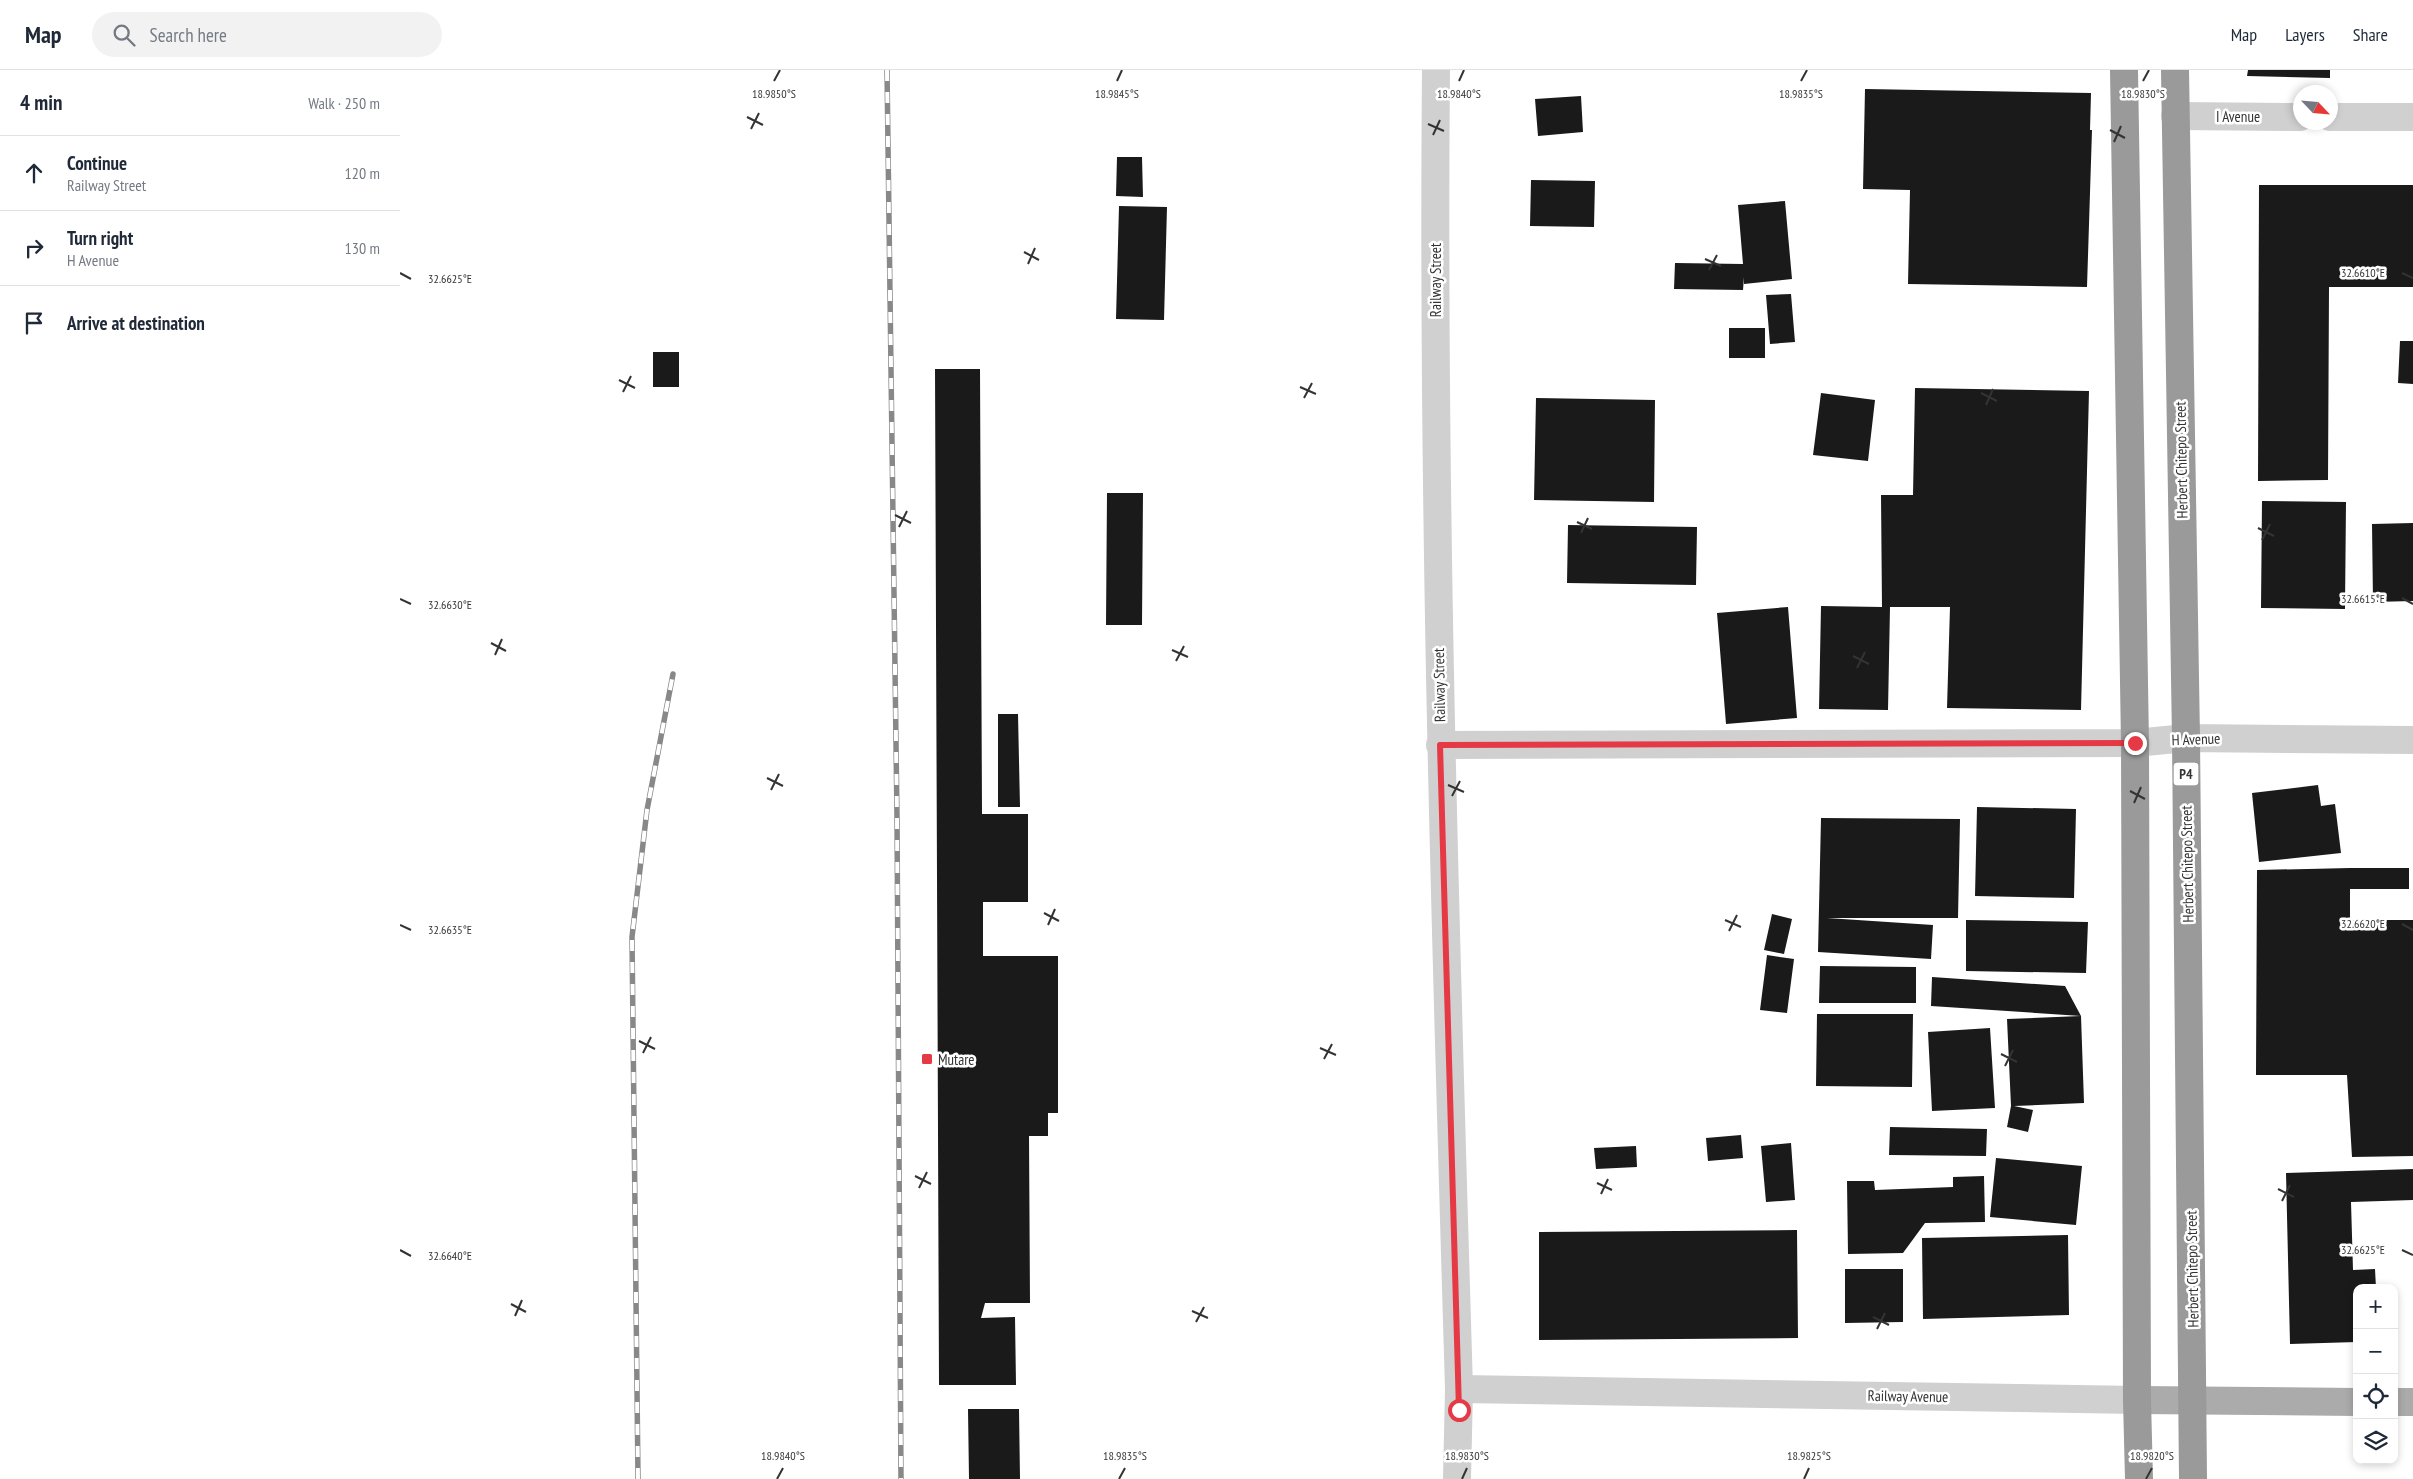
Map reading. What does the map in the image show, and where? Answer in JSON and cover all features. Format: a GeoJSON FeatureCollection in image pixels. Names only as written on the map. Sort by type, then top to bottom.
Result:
{"type":"FeatureCollection","features":[{"type":"Feature","properties":{"kind":"highway"},"geometry":{"type":"LineString","coordinates":[[2124,70],[2135,743],[2137,1400],[2139,1479]]}},
{"type":"Feature","properties":{"kind":"highway","name":"Herbert Chitepo Street"},"geometry":{"type":"LineString","coordinates":[[2175,70],[2186,738],[2193,1479]]}},
{"type":"Feature","properties":{"kind":"main road","name":"Railway Avenue"},"geometry":{"type":"LineString","coordinates":[[2137,1400],[2353,1402]]}},
{"type":"Feature","properties":{"kind":"main road"},"geometry":{"type":"LineString","coordinates":[[2398,1402],[2413,1402]]}},
{"type":"Feature","properties":{"kind":"street","name":"Railway Street"},"geometry":{"type":"LineString","coordinates":[[1436,70],[1434,278],[1440,745],[1459,1389],[1457,1479]]}},
{"type":"Feature","properties":{"kind":"street","name":"I Avenue"},"geometry":{"type":"LineString","coordinates":[[2175,116],[2293,117]]}},
{"type":"Feature","properties":{"kind":"street"},"geometry":{"type":"LineString","coordinates":[[2338,117],[2413,117]]}},
{"type":"Feature","properties":{"kind":"street","name":"H Avenue"},"geometry":{"type":"LineString","coordinates":[[1440,745],[2135,743],[2186,738],[2413,740]]}},
{"type":"Feature","properties":{"kind":"street","name":"Railway Avenue"},"geometry":{"type":"LineString","coordinates":[[1459,1389],[2137,1400]]}},
{"type":"Feature","properties":{"kind":"building"},"geometry":{"type":"Polygon","coordinates":[[[2248,70],[2330,70],[2330,78],[2247,76],[2248,70]]]}},
{"type":"Feature","properties":{"kind":"building"},"geometry":{"type":"Polygon","coordinates":[[[1865,89],[2091,93],[2090,130],[2092,130],[2087,287],[1908,284],[1910,190],[1863,189],[1865,89]]]}},
{"type":"Feature","properties":{"kind":"building"},"geometry":{"type":"Polygon","coordinates":[[[1581,96],[1583,132],[1538,136],[1535,99],[1581,96]]]}},
{"type":"Feature","properties":{"kind":"building"},"geometry":{"type":"Polygon","coordinates":[[[1117,157],[1142,157],[1143,197],[1116,196],[1117,157]]]}},
{"type":"Feature","properties":{"kind":"building"},"geometry":{"type":"Polygon","coordinates":[[[1531,180],[1595,181],[1594,227],[1530,226],[1531,180]]]}},
{"type":"Feature","properties":{"kind":"building"},"geometry":{"type":"Polygon","coordinates":[[[2259,185],[2413,185],[2413,287],[2329,287],[2328,480],[2258,481],[2259,185]]]}},
{"type":"Feature","properties":{"kind":"building"},"geometry":{"type":"Polygon","coordinates":[[[1785,201],[1792,279],[1744,284],[1744,277],[1743,290],[1674,289],[1675,263],[1743,264],[1738,205],[1785,201]]]}},
{"type":"Feature","properties":{"kind":"building"},"geometry":{"type":"Polygon","coordinates":[[[1119,206],[1167,207],[1164,320],[1116,319],[1119,206]]]}},
{"type":"Feature","properties":{"kind":"building"},"geometry":{"type":"Polygon","coordinates":[[[1791,294],[1795,342],[1770,344],[1766,295],[1791,294]]]}},
{"type":"Feature","properties":{"kind":"building"},"geometry":{"type":"Polygon","coordinates":[[[1729,328],[1765,328],[1765,358],[1729,358],[1729,328]]]}},
{"type":"Feature","properties":{"kind":"building"},"geometry":{"type":"Polygon","coordinates":[[[2400,341],[2413,341],[2413,384],[2398,383],[2400,341]]]}},
{"type":"Feature","properties":{"kind":"building"},"geometry":{"type":"Polygon","coordinates":[[[653,352],[679,352],[679,387],[653,387],[653,352]]]}},
{"type":"Feature","properties":{"kind":"building"},"geometry":{"type":"Polygon","coordinates":[[[935,369],[980,369],[982,814],[1028,814],[1028,902],[983,902],[983,956],[1058,956],[1058,1113],[1048,1113],[1048,1136],[1029,1136],[1030,1303],[985,1303],[981,1318],[1015,1317],[1016,1385],[939,1385],[935,369]]]}},
{"type":"Feature","properties":{"kind":"building"},"geometry":{"type":"Polygon","coordinates":[[[1915,388],[2089,391],[2081,710],[1947,708],[1950,607],[1890,607],[1888,710],[1819,709],[1821,606],[1882,607],[1881,495],[1913,495],[1915,388]]]}},
{"type":"Feature","properties":{"kind":"building"},"geometry":{"type":"Polygon","coordinates":[[[1821,393],[1875,400],[1868,461],[1813,455],[1821,393]]]}},
{"type":"Feature","properties":{"kind":"building"},"geometry":{"type":"Polygon","coordinates":[[[1536,398],[1655,400],[1654,502],[1534,500],[1536,398]]]}},
{"type":"Feature","properties":{"kind":"building"},"geometry":{"type":"Polygon","coordinates":[[[1107,493],[1143,493],[1142,625],[1106,625],[1107,493]]]}},
{"type":"Feature","properties":{"kind":"building"},"geometry":{"type":"Polygon","coordinates":[[[2262,501],[2346,502],[2345,609],[2261,608],[2262,501]]]}},
{"type":"Feature","properties":{"kind":"building"},"geometry":{"type":"Polygon","coordinates":[[[2413,523],[2413,601],[2373,602],[2372,524],[2413,523]]]}},
{"type":"Feature","properties":{"kind":"building"},"geometry":{"type":"Polygon","coordinates":[[[1568,525],[1697,527],[1696,585],[1567,583],[1568,525]]]}},
{"type":"Feature","properties":{"kind":"building"},"geometry":{"type":"Polygon","coordinates":[[[1788,607],[1797,718],[1726,724],[1717,613],[1788,607]]]}},
{"type":"Feature","properties":{"kind":"building"},"geometry":{"type":"Polygon","coordinates":[[[998,714],[1018,714],[1020,807],[998,807],[998,714]]]}},
{"type":"Feature","properties":{"kind":"building"},"geometry":{"type":"Polygon","coordinates":[[[2318,785],[2321,806],[2335,804],[2341,853],[2259,862],[2252,793],[2318,785]]]}},
{"type":"Feature","properties":{"kind":"building"},"geometry":{"type":"Polygon","coordinates":[[[1977,807],[2076,809],[2074,898],[1975,896],[1977,807]]]}},
{"type":"Feature","properties":{"kind":"building"},"geometry":{"type":"Polygon","coordinates":[[[1821,818],[1960,819],[1958,918],[1827,918],[1933,925],[1931,959],[1818,952],[1821,818]]]}},
{"type":"Feature","properties":{"kind":"building"},"geometry":{"type":"Polygon","coordinates":[[[2409,868],[2409,889],[2350,889],[2350,920],[2413,920],[2413,1156],[2352,1157],[2347,1075],[2256,1075],[2257,870],[2409,868]]]}},
{"type":"Feature","properties":{"kind":"building"},"geometry":{"type":"Polygon","coordinates":[[[1772,914],[1792,919],[1784,954],[1764,950],[1772,914]]]}},
{"type":"Feature","properties":{"kind":"building"},"geometry":{"type":"Polygon","coordinates":[[[1966,920],[2088,922],[2086,973],[1966,971],[1966,920]]]}},
{"type":"Feature","properties":{"kind":"building"},"geometry":{"type":"Polygon","coordinates":[[[1767,955],[1794,959],[1787,1013],[1760,1010],[1767,955]]]}},
{"type":"Feature","properties":{"kind":"building"},"geometry":{"type":"Polygon","coordinates":[[[1820,966],[1916,967],[1916,1003],[1819,1003],[1820,966]]]}},
{"type":"Feature","properties":{"kind":"building"},"geometry":{"type":"Polygon","coordinates":[[[1932,977],[2065,986],[2081,1016],[1931,1006],[1932,977]]]}},
{"type":"Feature","properties":{"kind":"building"},"geometry":{"type":"Polygon","coordinates":[[[1817,1014],[1913,1014],[1912,1087],[1816,1086],[1817,1014]]]}},
{"type":"Feature","properties":{"kind":"building"},"geometry":{"type":"Polygon","coordinates":[[[2081,1016],[2084,1103],[2014,1106],[2033,1110],[2028,1132],[2007,1127],[2011,1106],[2007,1019],[2081,1016]]]}},
{"type":"Feature","properties":{"kind":"building"},"geometry":{"type":"Polygon","coordinates":[[[1990,1028],[1995,1108],[1932,1111],[1928,1032],[1990,1028]]]}},
{"type":"Feature","properties":{"kind":"building"},"geometry":{"type":"Polygon","coordinates":[[[1890,1127],[1987,1129],[1986,1156],[1889,1155],[1890,1127]]]}},
{"type":"Feature","properties":{"kind":"building"},"geometry":{"type":"Polygon","coordinates":[[[1741,1135],[1743,1158],[1708,1161],[1706,1138],[1741,1135]]]}},
{"type":"Feature","properties":{"kind":"building"},"geometry":{"type":"Polygon","coordinates":[[[1791,1143],[1795,1200],[1766,1202],[1761,1146],[1791,1143]]]}},
{"type":"Feature","properties":{"kind":"building"},"geometry":{"type":"Polygon","coordinates":[[[1636,1146],[1637,1167],[1596,1169],[1594,1148],[1636,1146]]]}},
{"type":"Feature","properties":{"kind":"building"},"geometry":{"type":"Polygon","coordinates":[[[1996,1158],[2082,1166],[2076,1225],[1990,1217],[1996,1158]]]}},
{"type":"Feature","properties":{"kind":"building"},"geometry":{"type":"Polygon","coordinates":[[[2413,1169],[2413,1200],[2351,1202],[2353,1270],[2375,1269],[2376,1284],[2353,1284],[2353,1342],[2290,1344],[2286,1173],[2413,1169]]]}},
{"type":"Feature","properties":{"kind":"building"},"geometry":{"type":"Polygon","coordinates":[[[1984,1176],[1985,1222],[1925,1223],[1903,1253],[1848,1254],[1847,1181],[1874,1181],[1875,1190],[1953,1187],[1953,1177],[1984,1176]]]}},
{"type":"Feature","properties":{"kind":"building"},"geometry":{"type":"Polygon","coordinates":[[[1797,1230],[1798,1338],[1539,1340],[1539,1232],[1797,1230]]]}},
{"type":"Feature","properties":{"kind":"building"},"geometry":{"type":"Polygon","coordinates":[[[2068,1235],[2069,1315],[1923,1319],[1922,1238],[2068,1235]]]}},
{"type":"Feature","properties":{"kind":"building"},"geometry":{"type":"Polygon","coordinates":[[[1845,1269],[1903,1269],[1903,1322],[1845,1323],[1845,1269]]]}},
{"type":"Feature","properties":{"kind":"building"},"geometry":{"type":"Polygon","coordinates":[[[968,1409],[1019,1409],[1020,1479],[969,1479],[968,1409]]]}},
{"type":"Feature","properties":{"kind":"railway"},"geometry":{"type":"LineString","coordinates":[[887,70],[897,817],[901,1479]]}},
{"type":"Feature","properties":{"kind":"railway"},"geometry":{"type":"LineString","coordinates":[[638,1479],[632,937],[647,810],[673,674]]}},
{"type":"Feature","properties":{"kind":"place","name":"Mutare"},"geometry":{"type":"Point","coordinates":[927,1059]}},
{"type":"Feature","properties":{"kind":"route"},"geometry":{"type":"LineString","coordinates":[[1459,1410],[1440,745],[2135,743]]}}]}
